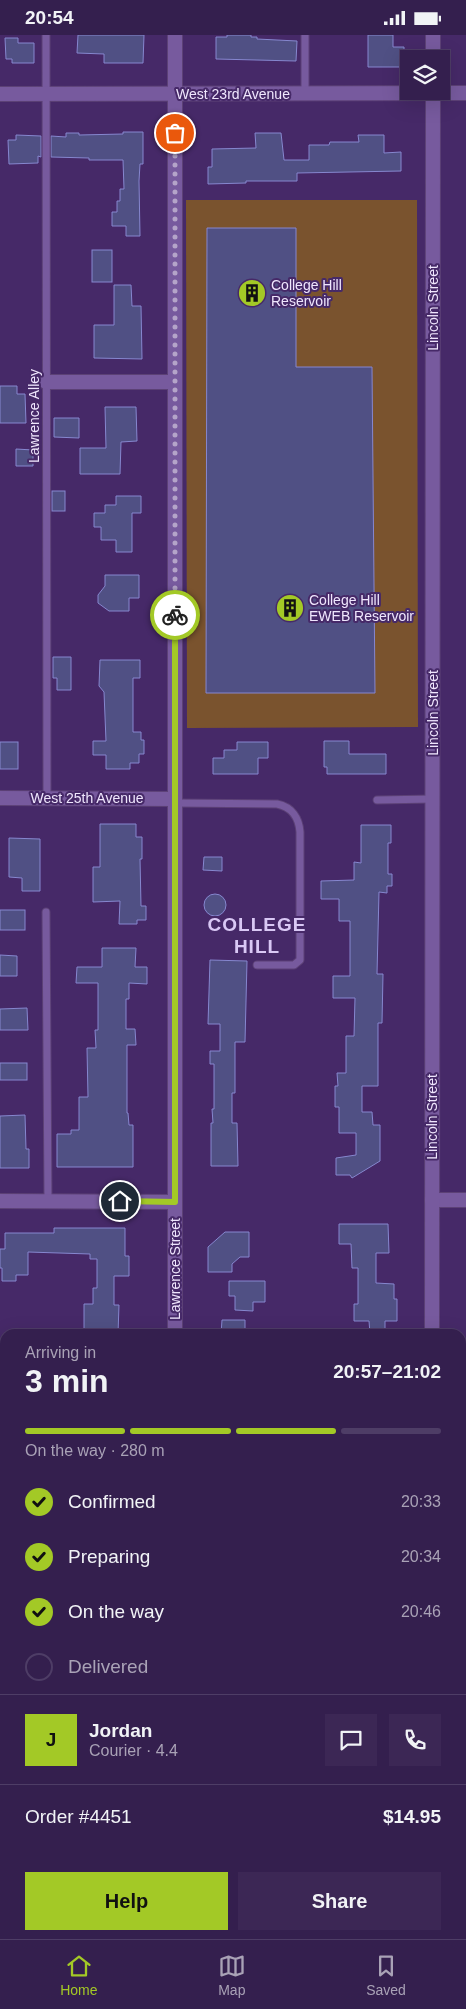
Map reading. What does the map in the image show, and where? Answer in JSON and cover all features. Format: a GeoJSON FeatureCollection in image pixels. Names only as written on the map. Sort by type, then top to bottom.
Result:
{"type":"FeatureCollection","features":[{"type":"Feature","properties":{"kind":"street","name":"Lawrence Street"},"geometry":{"type":"LineString","coordinates":[[175,35],[175,1329]]}},
{"type":"Feature","properties":{"kind":"street"},"geometry":{"type":"LineString","coordinates":[[433,35],[433,50]]}},
{"type":"Feature","properties":{"kind":"street","name":"West 23rd Avenue"},"geometry":{"type":"LineString","coordinates":[[0,94],[400,93]]}},
{"type":"Feature","properties":{"kind":"street","name":"West 23rd Avenue"},"geometry":{"type":"LineString","coordinates":[[450,93],[466,93]]}},
{"type":"Feature","properties":{"kind":"street","name":"Lincoln Street"},"geometry":{"type":"LineString","coordinates":[[432,1329],[433,100]]}},
{"type":"Feature","properties":{"kind":"street"},"geometry":{"type":"LineString","coordinates":[[46,381],[175,382]]}},
{"type":"Feature","properties":{"kind":"street","name":"West 25th Avenue"},"geometry":{"type":"LineString","coordinates":[[0,798],[175,801]]}},
{"type":"Feature","properties":{"kind":"street"},"geometry":{"type":"LineString","coordinates":[[432,1200],[466,1201]]}},
{"type":"Feature","properties":{"kind":"street"},"geometry":{"type":"LineString","coordinates":[[0,1201],[175,1202]]}},
{"type":"Feature","properties":{"kind":"lane","name":"Lawrence Alley"},"geometry":{"type":"LineString","coordinates":[[46,35],[47,798]]}},
{"type":"Feature","properties":{"kind":"lane"},"geometry":{"type":"LineString","coordinates":[[305,35],[306,94]]}},
{"type":"Feature","properties":{"kind":"lane"},"geometry":{"type":"LineString","coordinates":[[377,800],[433,799]]}},
{"type":"Feature","properties":{"kind":"lane"},"geometry":{"type":"LineString","coordinates":[[175,801],[277,804],[286,807],[297,818],[300,833],[300,962],[294,965],[258,965]]}},
{"type":"Feature","properties":{"kind":"lane"},"geometry":{"type":"LineString","coordinates":[[46,912],[48,1201]]}},
{"type":"Feature","properties":{"kind":"shaded area"},"geometry":{"type":"Polygon","coordinates":[[[186,200],[417,200],[418,727],[187,728],[186,200]]]}},
{"type":"Feature","properties":{"kind":"building"},"geometry":{"type":"Polygon","coordinates":[[[78,35],[144,35],[143,63],[104,63],[104,54],[77,53],[78,35]]]}},
{"type":"Feature","properties":{"kind":"building"},"geometry":{"type":"Polygon","coordinates":[[[227,35],[251,35],[251,37],[257,37],[257,39],[297,41],[296,61],[216,59],[216,37],[227,37],[227,35]]]}},
{"type":"Feature","properties":{"kind":"building"},"geometry":{"type":"Polygon","coordinates":[[[368,35],[393,35],[393,47],[404,47],[404,50],[400,50],[400,67],[368,67],[368,35]]]}},
{"type":"Feature","properties":{"kind":"building"},"geometry":{"type":"Polygon","coordinates":[[[5,38],[18,38],[18,43],[34,43],[34,63],[12,63],[12,59],[6,59],[5,38]]]}},
{"type":"Feature","properties":{"kind":"building"},"geometry":{"type":"Polygon","coordinates":[[[123,132],[143,132],[143,164],[140,164],[139,181],[140,236],[126,236],[126,226],[112,226],[112,212],[117,212],[117,201],[120,201],[120,189],[124,189],[123,160],[51,157],[51,136],[66,137],[66,133],[79,133],[79,135],[123,134],[123,132]]]}},
{"type":"Feature","properties":{"kind":"building"},"geometry":{"type":"Polygon","coordinates":[[[255,133],[281,133],[284,160],[309,160],[309,145],[329,145],[330,142],[359,142],[358,135],[384,135],[384,153],[401,152],[401,171],[297,173],[297,181],[246,181],[246,183],[208,184],[208,167],[212,167],[212,149],[256,148],[255,133]]]}},
{"type":"Feature","properties":{"kind":"building"},"geometry":{"type":"Polygon","coordinates":[[[16,135],[41,136],[41,157],[38,156],[38,163],[9,164],[8,140],[16,140],[16,135]]]}},
{"type":"Feature","properties":{"kind":"building","name":"College Hill EWEB Reservoir"},"geometry":{"type":"Polygon","coordinates":[[[207,228],[296,228],[296,367],[372,367],[375,693],[206,693],[207,228]]]}},
{"type":"Feature","properties":{"kind":"building"},"geometry":{"type":"Polygon","coordinates":[[[92,250],[112,250],[112,282],[92,282],[92,250]]]}},
{"type":"Feature","properties":{"kind":"building"},"geometry":{"type":"Polygon","coordinates":[[[114,285],[131,285],[132,306],[141,306],[142,359],[94,358],[94,325],[114,325],[114,285]]]}},
{"type":"Feature","properties":{"kind":"building"},"geometry":{"type":"Polygon","coordinates":[[[0,386],[17,386],[17,394],[25,394],[26,423],[0,423],[0,386]]]}},
{"type":"Feature","properties":{"kind":"building"},"geometry":{"type":"Polygon","coordinates":[[[105,407],[136,407],[137,441],[121,442],[120,474],[80,474],[80,448],[106,448],[105,407]]]}},
{"type":"Feature","properties":{"kind":"building"},"geometry":{"type":"Polygon","coordinates":[[[54,418],[79,418],[79,438],[54,437],[54,418]]]}},
{"type":"Feature","properties":{"kind":"building"},"geometry":{"type":"Polygon","coordinates":[[[16,449],[33,450],[33,466],[16,466],[16,449]]]}},
{"type":"Feature","properties":{"kind":"building"},"geometry":{"type":"Polygon","coordinates":[[[52,491],[65,491],[65,511],[52,511],[52,491]]]}},
{"type":"Feature","properties":{"kind":"building"},"geometry":{"type":"Polygon","coordinates":[[[116,496],[141,496],[141,513],[132,513],[132,552],[116,552],[116,540],[101,540],[101,527],[94,527],[94,513],[105,513],[105,505],[116,505],[116,496]]]}},
{"type":"Feature","properties":{"kind":"building"},"geometry":{"type":"Polygon","coordinates":[[[105,575],[139,575],[139,598],[129,598],[129,611],[109,611],[98,603],[98,595],[105,586],[105,575]]]}},
{"type":"Feature","properties":{"kind":"building"},"geometry":{"type":"Polygon","coordinates":[[[53,657],[71,657],[71,690],[57,690],[57,678],[53,678],[53,657]]]}},
{"type":"Feature","properties":{"kind":"building"},"geometry":{"type":"Polygon","coordinates":[[[100,660],[140,660],[140,678],[133,678],[133,732],[141,732],[141,740],[144,740],[144,754],[139,754],[139,763],[130,763],[130,769],[106,769],[106,755],[93,755],[93,741],[106,741],[104,692],[99,686],[100,660]]]}},
{"type":"Feature","properties":{"kind":"building"},"geometry":{"type":"Polygon","coordinates":[[[324,741],[349,741],[349,754],[386,754],[386,774],[327,774],[327,767],[324,767],[324,741]]]}},
{"type":"Feature","properties":{"kind":"building"},"geometry":{"type":"Polygon","coordinates":[[[0,742],[18,742],[18,769],[0,769],[0,742]]]}},
{"type":"Feature","properties":{"kind":"building"},"geometry":{"type":"Polygon","coordinates":[[[237,742],[268,742],[268,758],[258,758],[258,774],[213,774],[213,758],[224,758],[224,750],[237,750],[237,742]]]}},
{"type":"Feature","properties":{"kind":"building"},"geometry":{"type":"Polygon","coordinates":[[[100,824],[136,824],[136,837],[142,837],[142,859],[140,859],[141,906],[146,906],[146,920],[137,920],[137,924],[119,924],[120,901],[93,902],[93,867],[100,867],[100,824]]]}},
{"type":"Feature","properties":{"kind":"building"},"geometry":{"type":"Polygon","coordinates":[[[361,825],[391,825],[391,843],[388,843],[388,874],[392,874],[392,886],[387,886],[387,893],[379,892],[377,974],[383,974],[382,1023],[378,1023],[378,1086],[362,1086],[362,1112],[372,1112],[373,1125],[380,1125],[380,1161],[352,1178],[350,1175],[336,1175],[336,1158],[356,1155],[356,1133],[339,1133],[339,1107],[335,1107],[335,1086],[338,1086],[337,1073],[346,1073],[346,1036],[354,1036],[355,998],[333,998],[333,976],[350,976],[350,921],[339,921],[339,899],[321,899],[321,881],[354,880],[354,862],[361,863],[361,825]]]}},
{"type":"Feature","properties":{"kind":"building"},"geometry":{"type":"Polygon","coordinates":[[[9,838],[40,839],[40,891],[22,891],[22,878],[9,877],[9,838]]]}},
{"type":"Feature","properties":{"kind":"building"},"geometry":{"type":"Polygon","coordinates":[[[204,857],[222,857],[222,871],[203,870],[204,857]]]}},
{"type":"Feature","properties":{"kind":"building"},"geometry":{"type":"Polygon","coordinates":[[[215,894],[223,897],[226,905],[223,913],[215,916],[207,913],[204,905],[207,897],[215,894]]]}},
{"type":"Feature","properties":{"kind":"building"},"geometry":{"type":"Polygon","coordinates":[[[0,910],[25,910],[25,930],[0,930],[0,910]]]}},
{"type":"Feature","properties":{"kind":"building"},"geometry":{"type":"Polygon","coordinates":[[[102,948],[136,948],[135,967],[147,967],[147,984],[129,983],[129,999],[126,999],[126,1029],[135,1029],[136,1045],[127,1045],[127,1113],[129,1125],[133,1125],[133,1167],[57,1167],[57,1134],[71,1134],[71,1130],[79,1130],[79,1097],[88,1097],[87,1048],[96,1048],[95,1030],[98,1030],[98,983],[76,983],[77,967],[102,967],[102,948]]]}},
{"type":"Feature","properties":{"kind":"building"},"geometry":{"type":"Polygon","coordinates":[[[0,955],[17,956],[17,976],[0,976],[0,955]]]}},
{"type":"Feature","properties":{"kind":"building"},"geometry":{"type":"Polygon","coordinates":[[[210,960],[247,961],[245,1042],[235,1042],[235,1093],[232,1093],[232,1123],[237,1123],[238,1166],[211,1166],[214,1064],[210,1064],[210,1051],[220,1051],[220,1024],[208,1024],[210,960]]]}},
{"type":"Feature","properties":{"kind":"building"},"geometry":{"type":"Polygon","coordinates":[[[27,1008],[28,1030],[0,1030],[0,1009],[27,1008]]]}},
{"type":"Feature","properties":{"kind":"building"},"geometry":{"type":"Polygon","coordinates":[[[0,1063],[27,1063],[27,1080],[0,1080],[0,1063]]]}},
{"type":"Feature","properties":{"kind":"building"},"geometry":{"type":"Polygon","coordinates":[[[25,1115],[26,1149],[29,1149],[29,1168],[0,1168],[0,1116],[25,1115]]]}},
{"type":"Feature","properties":{"kind":"building"},"geometry":{"type":"Polygon","coordinates":[[[339,1224],[388,1224],[389,1253],[376,1253],[376,1283],[394,1284],[394,1299],[397,1299],[397,1321],[385,1321],[385,1329],[370,1329],[369,1321],[354,1321],[354,1304],[358,1304],[358,1268],[352,1268],[351,1244],[339,1244],[339,1224]]]}},
{"type":"Feature","properties":{"kind":"building"},"geometry":{"type":"Polygon","coordinates":[[[54,1228],[125,1228],[125,1256],[129,1256],[129,1276],[114,1276],[114,1305],[119,1305],[118,1329],[84,1329],[84,1304],[93,1304],[93,1288],[97,1288],[97,1259],[90,1259],[90,1254],[28,1252],[28,1275],[16,1275],[16,1281],[2,1281],[0,1249],[5,1249],[5,1233],[54,1233],[54,1228]]]}},
{"type":"Feature","properties":{"kind":"building"},"geometry":{"type":"Polygon","coordinates":[[[225,1232],[249,1232],[249,1257],[240,1257],[232,1264],[232,1272],[208,1272],[208,1247],[225,1232]]]}},
{"type":"Feature","properties":{"kind":"building"},"geometry":{"type":"Polygon","coordinates":[[[229,1281],[265,1281],[265,1302],[253,1302],[253,1311],[235,1310],[235,1296],[229,1296],[229,1281]]]}},
{"type":"Feature","properties":{"kind":"building"},"geometry":{"type":"Polygon","coordinates":[[[222,1320],[245,1320],[245,1329],[221,1329],[222,1320]]]}},
{"type":"Feature","properties":{"kind":"way so far"},"geometry":{"type":"LineString","coordinates":[[175,133],[175,615]]}},
{"type":"Feature","properties":{"kind":"place","name":"College Hill Reservoir"},"geometry":{"type":"Point","coordinates":[252,293]}},
{"type":"Feature","properties":{"kind":"place","name":"College Hill EWEB Reservoir"},"geometry":{"type":"Point","coordinates":[290,608]}},
{"type":"Feature","properties":{"kind":"district","name":"COLLEGE HILL"},"geometry":{"type":"Point","coordinates":[257,935]}},
{"type":"Feature","properties":{"kind":"route"},"geometry":{"type":"LineString","coordinates":[[120,1201],[175,1202],[175,615]]}}]}
